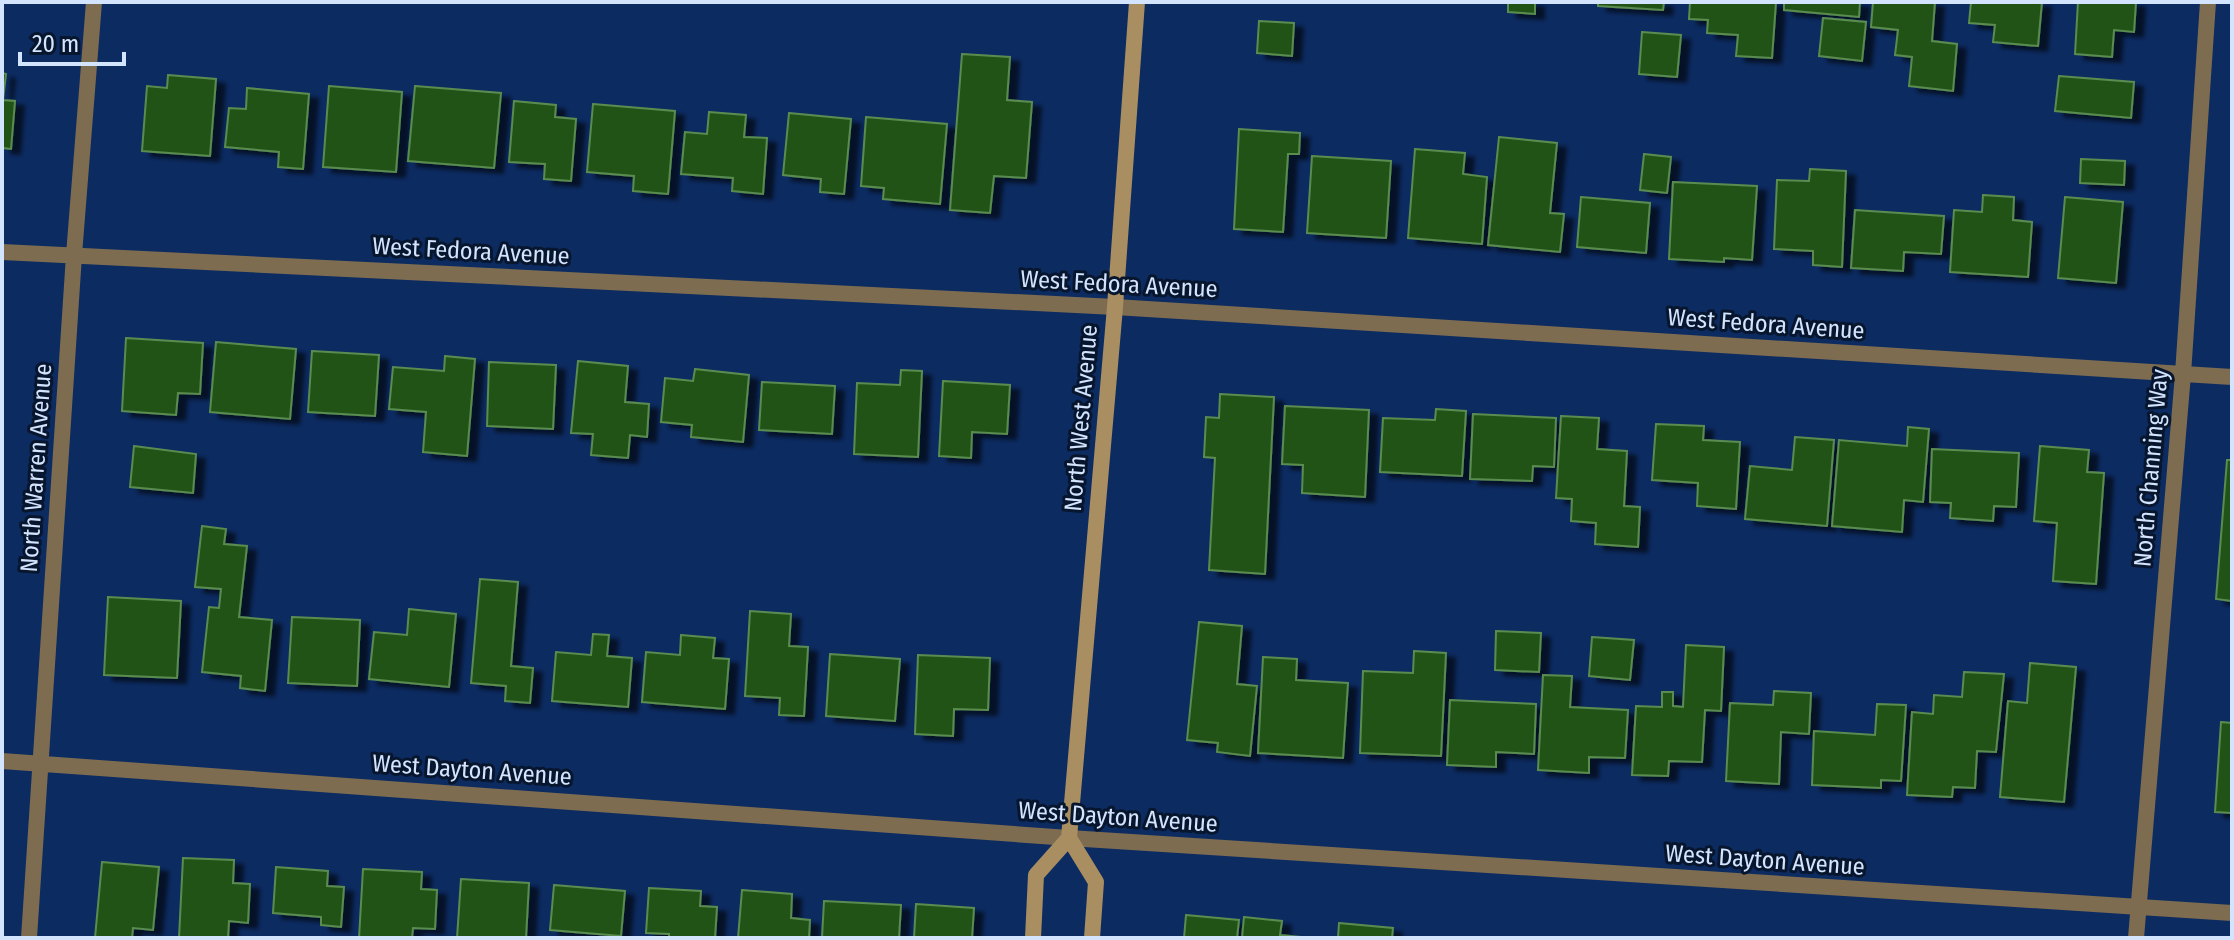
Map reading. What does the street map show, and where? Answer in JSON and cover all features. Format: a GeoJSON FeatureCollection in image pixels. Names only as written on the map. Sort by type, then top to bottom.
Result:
{"type":"FeatureCollection","features":[{"type":"Feature","properties":{"kind":"main road","name":"North West Avenue"},"geometry":{"type":"LineString","coordinates":[[1069,838],[1115,307],[1137,2]]}},
{"type":"Feature","properties":{"kind":"main road"},"geometry":{"type":"LineString","coordinates":[[1033,938],[1036,875],[1069,838],[1096,882],[1092,938]]}},
{"type":"Feature","properties":{"kind":"street","name":"North Warren Avenue"},"geometry":{"type":"LineString","coordinates":[[29,938],[74,255],[94,2]]}},
{"type":"Feature","properties":{"kind":"street","name":"North Channing Way"},"geometry":{"type":"LineString","coordinates":[[2136,938],[2183,374],[2208,2]]}},
{"type":"Feature","properties":{"kind":"street","name":"West Fedora Avenue"},"geometry":{"type":"LineString","coordinates":[[2,252],[1115,307],[2232,377]]}},
{"type":"Feature","properties":{"kind":"street","name":"West Dayton Avenue"},"geometry":{"type":"LineString","coordinates":[[2,761],[1069,838],[2232,913]]}},
{"type":"Feature","properties":{"kind":"building"},"geometry":{"type":"Polygon","coordinates":[[[1508,2],[1535,2],[1535,14],[1508,12],[1508,2]]]}},
{"type":"Feature","properties":{"kind":"building"},"geometry":{"type":"Polygon","coordinates":[[[1598,2],[1664,2],[1663,10],[1598,6],[1598,2]]]}},
{"type":"Feature","properties":{"kind":"building"},"geometry":{"type":"Polygon","coordinates":[[[1690,2],[1776,2],[1772,58],[1736,56],[1738,35],[1707,33],[1708,20],[1689,19],[1690,2]]]}},
{"type":"Feature","properties":{"kind":"building"},"geometry":{"type":"Polygon","coordinates":[[[1784,2],[1860,2],[1859,17],[1784,10],[1784,2]]]}},
{"type":"Feature","properties":{"kind":"building"},"geometry":{"type":"Polygon","coordinates":[[[1873,2],[1935,2],[1932,41],[1957,44],[1953,91],[1909,86],[1912,57],[1895,55],[1898,30],[1871,27],[1873,2]]]}},
{"type":"Feature","properties":{"kind":"building"},"geometry":{"type":"Polygon","coordinates":[[[1971,2],[2042,2],[2038,46],[1993,42],[1995,25],[1969,23],[1971,2]]]}},
{"type":"Feature","properties":{"kind":"building"},"geometry":{"type":"Polygon","coordinates":[[[2078,2],[2136,2],[2134,32],[2114,30],[2112,57],[2075,54],[2078,2]]]}},
{"type":"Feature","properties":{"kind":"building"},"geometry":{"type":"Polygon","coordinates":[[[1823,18],[1866,22],[1862,61],[1819,56],[1823,18]]]}},
{"type":"Feature","properties":{"kind":"building"},"geometry":{"type":"Polygon","coordinates":[[[1259,21],[1294,23],[1292,56],[1257,53],[1259,21]]]}},
{"type":"Feature","properties":{"kind":"building"},"geometry":{"type":"Polygon","coordinates":[[[1642,32],[1681,35],[1677,77],[1639,74],[1642,32]]]}},
{"type":"Feature","properties":{"kind":"building"},"geometry":{"type":"Polygon","coordinates":[[[962,54],[1010,57],[1007,100],[1032,102],[1026,178],[994,176],[990,213],[950,210],[962,54]]]}},
{"type":"Feature","properties":{"kind":"building"},"geometry":{"type":"Polygon","coordinates":[[[2,73],[6,74],[3,100],[15,101],[11,149],[2,148],[2,73]]]}},
{"type":"Feature","properties":{"kind":"building"},"geometry":{"type":"Polygon","coordinates":[[[168,75],[216,79],[210,156],[142,151],[147,86],[167,88],[168,75]]]}},
{"type":"Feature","properties":{"kind":"building"},"geometry":{"type":"Polygon","coordinates":[[[2059,76],[2134,82],[2131,118],[2055,111],[2059,76]]]}},
{"type":"Feature","properties":{"kind":"building"},"geometry":{"type":"Polygon","coordinates":[[[329,86],[402,92],[396,172],[323,167],[329,86]]]}},
{"type":"Feature","properties":{"kind":"building"},"geometry":{"type":"Polygon","coordinates":[[[415,86],[501,93],[494,168],[408,161],[415,86]]]}},
{"type":"Feature","properties":{"kind":"building"},"geometry":{"type":"Polygon","coordinates":[[[247,88],[309,94],[303,169],[278,167],[279,152],[225,147],[229,108],[246,109],[247,88]]]}},
{"type":"Feature","properties":{"kind":"building"},"geometry":{"type":"Polygon","coordinates":[[[514,101],[556,105],[555,117],[576,119],[571,181],[544,179],[545,164],[509,162],[514,101]]]}},
{"type":"Feature","properties":{"kind":"building"},"geometry":{"type":"Polygon","coordinates":[[[593,104],[675,111],[668,194],[633,191],[634,176],[587,172],[593,104]]]}},
{"type":"Feature","properties":{"kind":"building"},"geometry":{"type":"Polygon","coordinates":[[[709,112],[746,115],[744,137],[767,138],[763,194],[732,191],[733,178],[681,174],[685,132],[707,134],[709,112]]]}},
{"type":"Feature","properties":{"kind":"building"},"geometry":{"type":"Polygon","coordinates":[[[789,113],[851,119],[844,194],[820,192],[821,179],[783,175],[789,113]]]}},
{"type":"Feature","properties":{"kind":"building"},"geometry":{"type":"Polygon","coordinates":[[[866,117],[947,124],[940,204],[883,199],[884,188],[861,186],[866,117]]]}},
{"type":"Feature","properties":{"kind":"building"},"geometry":{"type":"Polygon","coordinates":[[[1239,129],[1300,133],[1299,154],[1288,154],[1283,232],[1234,229],[1239,129]]]}},
{"type":"Feature","properties":{"kind":"building"},"geometry":{"type":"Polygon","coordinates":[[[1499,137],[1557,143],[1550,213],[1564,214],[1560,252],[1488,245],[1499,137]]]}},
{"type":"Feature","properties":{"kind":"building"},"geometry":{"type":"Polygon","coordinates":[[[1415,149],[1465,153],[1463,174],[1487,177],[1482,244],[1408,238],[1415,149]]]}},
{"type":"Feature","properties":{"kind":"building"},"geometry":{"type":"Polygon","coordinates":[[[1644,154],[1671,157],[1667,193],[1640,190],[1644,154]]]}},
{"type":"Feature","properties":{"kind":"building"},"geometry":{"type":"Polygon","coordinates":[[[1312,156],[1391,161],[1386,238],[1307,233],[1312,156]]]}},
{"type":"Feature","properties":{"kind":"building"},"geometry":{"type":"Polygon","coordinates":[[[2081,159],[2125,161],[2124,185],[2080,183],[2081,159]]]}},
{"type":"Feature","properties":{"kind":"building"},"geometry":{"type":"Polygon","coordinates":[[[1810,169],[1846,171],[1842,267],[1813,265],[1813,251],[1774,249],[1777,180],[1809,181],[1810,169]]]}},
{"type":"Feature","properties":{"kind":"building"},"geometry":{"type":"Polygon","coordinates":[[[1673,182],[1757,186],[1752,260],[1669,259],[1673,182]]]}},
{"type":"Feature","properties":{"kind":"building"},"geometry":{"type":"Polygon","coordinates":[[[1983,195],[2014,197],[2013,220],[2032,222],[2028,277],[1950,272],[1954,210],[1982,212],[1983,195]]]}},
{"type":"Feature","properties":{"kind":"building"},"geometry":{"type":"Polygon","coordinates":[[[1581,197],[1650,203],[1646,253],[1577,247],[1581,197]]]}},
{"type":"Feature","properties":{"kind":"building"},"geometry":{"type":"Polygon","coordinates":[[[2065,197],[2123,202],[2116,283],[2058,278],[2065,197]]]}},
{"type":"Feature","properties":{"kind":"building"},"geometry":{"type":"Polygon","coordinates":[[[1855,210],[1944,216],[1941,254],[1904,252],[1903,271],[1851,268],[1855,210]]]}},
{"type":"Feature","properties":{"kind":"building"},"geometry":{"type":"Polygon","coordinates":[[[126,338],[203,343],[200,394],[178,393],[176,415],[122,411],[126,338]]]}},
{"type":"Feature","properties":{"kind":"building"},"geometry":{"type":"Polygon","coordinates":[[[216,342],[296,349],[290,419],[210,412],[216,342]]]}},
{"type":"Feature","properties":{"kind":"building"},"geometry":{"type":"Polygon","coordinates":[[[312,351],[379,355],[375,416],[308,412],[312,351]]]}},
{"type":"Feature","properties":{"kind":"building"},"geometry":{"type":"Polygon","coordinates":[[[445,356],[475,359],[467,456],[423,452],[426,412],[389,409],[393,367],[444,371],[445,356]]]}},
{"type":"Feature","properties":{"kind":"building"},"geometry":{"type":"Polygon","coordinates":[[[578,361],[628,366],[625,402],[649,404],[647,437],[630,435],[628,458],[591,455],[593,434],[571,433],[578,361]]]}},
{"type":"Feature","properties":{"kind":"building"},"geometry":{"type":"Polygon","coordinates":[[[489,362],[556,365],[553,429],[487,426],[489,362]]]}},
{"type":"Feature","properties":{"kind":"building"},"geometry":{"type":"Polygon","coordinates":[[[695,369],[749,375],[743,442],[691,437],[692,425],[661,422],[665,378],[693,381],[695,369]]]}},
{"type":"Feature","properties":{"kind":"building"},"geometry":{"type":"Polygon","coordinates":[[[901,370],[922,371],[918,457],[854,454],[857,383],[900,385],[901,370]]]}},
{"type":"Feature","properties":{"kind":"building"},"geometry":{"type":"Polygon","coordinates":[[[943,381],[1010,385],[1007,434],[972,432],[971,458],[939,456],[943,381]]]}},
{"type":"Feature","properties":{"kind":"building"},"geometry":{"type":"Polygon","coordinates":[[[762,382],[835,386],[832,434],[759,430],[762,382]]]}},
{"type":"Feature","properties":{"kind":"building"},"geometry":{"type":"Polygon","coordinates":[[[1220,394],[1274,397],[1265,574],[1209,570],[1215,458],[1204,457],[1206,417],[1219,418],[1220,394]]]}},
{"type":"Feature","properties":{"kind":"building"},"geometry":{"type":"Polygon","coordinates":[[[1285,406],[1369,410],[1365,497],[1302,493],[1303,465],[1282,464],[1285,406]]]}},
{"type":"Feature","properties":{"kind":"building"},"geometry":{"type":"Polygon","coordinates":[[[1436,409],[1466,411],[1462,476],[1380,472],[1383,418],[1435,420],[1436,409]]]}},
{"type":"Feature","properties":{"kind":"building"},"geometry":{"type":"Polygon","coordinates":[[[1473,414],[1556,418],[1554,467],[1533,466],[1532,481],[1470,479],[1473,414]]]}},
{"type":"Feature","properties":{"kind":"building"},"geometry":{"type":"Polygon","coordinates":[[[1561,416],[1599,418],[1597,449],[1627,451],[1624,506],[1640,507],[1638,547],[1595,544],[1596,523],[1571,521],[1572,499],[1556,498],[1561,416]]]}},
{"type":"Feature","properties":{"kind":"building"},"geometry":{"type":"Polygon","coordinates":[[[1656,424],[1704,426],[1703,440],[1740,442],[1736,509],[1697,506],[1698,483],[1652,480],[1656,424]]]}},
{"type":"Feature","properties":{"kind":"building"},"geometry":{"type":"Polygon","coordinates":[[[1908,427],[1929,429],[1923,502],[1904,500],[1902,532],[1832,526],[1839,440],[1907,446],[1908,427]]]}},
{"type":"Feature","properties":{"kind":"building"},"geometry":{"type":"Polygon","coordinates":[[[1795,437],[1834,440],[1827,526],[1745,519],[1750,466],[1792,470],[1795,437]]]}},
{"type":"Feature","properties":{"kind":"building"},"geometry":{"type":"Polygon","coordinates":[[[134,446],[196,454],[193,493],[130,487],[134,446]]]}},
{"type":"Feature","properties":{"kind":"building"},"geometry":{"type":"Polygon","coordinates":[[[2040,446],[2089,450],[2087,472],[2104,473],[2096,584],[2053,581],[2057,523],[2034,521],[2040,446]]]}},
{"type":"Feature","properties":{"kind":"building"},"geometry":{"type":"Polygon","coordinates":[[[1932,449],[2019,453],[2016,507],[1994,506],[1993,521],[1950,518],[1951,503],[1930,502],[1932,449]]]}},
{"type":"Feature","properties":{"kind":"building"},"geometry":{"type":"Polygon","coordinates":[[[2227,460],[2232,460],[2232,601],[2216,599],[2227,460]]]}},
{"type":"Feature","properties":{"kind":"building"},"geometry":{"type":"Polygon","coordinates":[[[202,526],[226,529],[224,544],[247,546],[239,617],[272,620],[265,691],[240,688],[241,676],[202,672],[209,607],[219,608],[221,589],[195,587],[202,526]]]}},
{"type":"Feature","properties":{"kind":"building"},"geometry":{"type":"Polygon","coordinates":[[[480,579],[518,582],[511,666],[533,668],[530,703],[505,701],[506,686],[471,683],[480,579]]]}},
{"type":"Feature","properties":{"kind":"building"},"geometry":{"type":"Polygon","coordinates":[[[108,597],[181,601],[177,678],[104,675],[108,597]]]}},
{"type":"Feature","properties":{"kind":"building"},"geometry":{"type":"Polygon","coordinates":[[[409,609],[456,614],[449,687],[369,679],[374,632],[407,635],[409,609]]]}},
{"type":"Feature","properties":{"kind":"building"},"geometry":{"type":"Polygon","coordinates":[[[750,611],[791,614],[789,646],[808,647],[804,716],[779,715],[780,698],[745,696],[750,611]]]}},
{"type":"Feature","properties":{"kind":"building"},"geometry":{"type":"Polygon","coordinates":[[[292,617],[360,620],[357,686],[288,683],[292,617]]]}},
{"type":"Feature","properties":{"kind":"building"},"geometry":{"type":"Polygon","coordinates":[[[1199,622],[1242,626],[1237,684],[1257,686],[1250,756],[1217,752],[1218,743],[1187,740],[1199,622]]]}},
{"type":"Feature","properties":{"kind":"building"},"geometry":{"type":"Polygon","coordinates":[[[1496,631],[1541,633],[1539,672],[1495,670],[1496,631]]]}},
{"type":"Feature","properties":{"kind":"building"},"geometry":{"type":"Polygon","coordinates":[[[593,634],[609,635],[607,656],[632,658],[628,707],[552,701],[556,652],[591,655],[593,634]]]}},
{"type":"Feature","properties":{"kind":"building"},"geometry":{"type":"Polygon","coordinates":[[[681,635],[715,638],[713,658],[729,659],[725,709],[642,702],[646,652],[680,655],[681,635]]]}},
{"type":"Feature","properties":{"kind":"building"},"geometry":{"type":"Polygon","coordinates":[[[1592,637],[1634,640],[1630,680],[1589,676],[1592,637]]]}},
{"type":"Feature","properties":{"kind":"building"},"geometry":{"type":"Polygon","coordinates":[[[1686,645],[1724,647],[1721,711],[1705,710],[1702,762],[1669,761],[1668,776],[1632,775],[1636,706],[1662,707],[1662,692],[1673,692],[1673,706],[1683,707],[1686,645]]]}},
{"type":"Feature","properties":{"kind":"building"},"geometry":{"type":"Polygon","coordinates":[[[1414,651],[1446,653],[1441,756],[1360,753],[1363,671],[1413,673],[1414,651]]]}},
{"type":"Feature","properties":{"kind":"building"},"geometry":{"type":"Polygon","coordinates":[[[830,654],[900,659],[895,721],[826,716],[830,654]]]}},
{"type":"Feature","properties":{"kind":"building"},"geometry":{"type":"Polygon","coordinates":[[[918,655],[990,658],[988,710],[954,709],[953,736],[915,734],[918,655]]]}},
{"type":"Feature","properties":{"kind":"building"},"geometry":{"type":"Polygon","coordinates":[[[1263,657],[1297,659],[1296,680],[1348,683],[1343,758],[1258,753],[1263,657]]]}},
{"type":"Feature","properties":{"kind":"building"},"geometry":{"type":"Polygon","coordinates":[[[2030,663],[2076,667],[2064,802],[2000,797],[2008,701],[2027,703],[2030,663]]]}},
{"type":"Feature","properties":{"kind":"building"},"geometry":{"type":"Polygon","coordinates":[[[1964,672],[2004,674],[1996,752],[1977,751],[1975,788],[1953,787],[1952,797],[1907,795],[1912,712],[1933,714],[1934,695],[1962,697],[1964,672]]]}},
{"type":"Feature","properties":{"kind":"building"},"geometry":{"type":"Polygon","coordinates":[[[1543,675],[1572,676],[1570,707],[1628,710],[1625,758],[1589,757],[1589,773],[1538,770],[1543,675]]]}},
{"type":"Feature","properties":{"kind":"building"},"geometry":{"type":"Polygon","coordinates":[[[1774,691],[1811,693],[1809,734],[1781,732],[1779,784],[1726,781],[1730,703],[1773,705],[1774,691]]]}},
{"type":"Feature","properties":{"kind":"building"},"geometry":{"type":"Polygon","coordinates":[[[1450,700],[1536,704],[1534,754],[1496,752],[1496,767],[1447,765],[1450,700]]]}},
{"type":"Feature","properties":{"kind":"building"},"geometry":{"type":"Polygon","coordinates":[[[1877,704],[1906,705],[1901,781],[1881,780],[1881,788],[1812,785],[1814,731],[1875,735],[1877,704]]]}},
{"type":"Feature","properties":{"kind":"building"},"geometry":{"type":"Polygon","coordinates":[[[2221,722],[2232,723],[2232,813],[2215,812],[2221,722]]]}},
{"type":"Feature","properties":{"kind":"building"},"geometry":{"type":"Polygon","coordinates":[[[183,858],[234,860],[233,883],[250,884],[248,923],[229,921],[228,938],[179,938],[183,858]]]}},
{"type":"Feature","properties":{"kind":"building"},"geometry":{"type":"Polygon","coordinates":[[[102,862],[159,867],[153,930],[133,928],[132,938],[95,938],[102,862]]]}},
{"type":"Feature","properties":{"kind":"building"},"geometry":{"type":"Polygon","coordinates":[[[276,867],[328,871],[327,886],[344,887],[341,927],[321,925],[321,917],[273,913],[276,867]]]}},
{"type":"Feature","properties":{"kind":"building"},"geometry":{"type":"Polygon","coordinates":[[[363,869],[422,872],[421,889],[437,890],[435,929],[413,928],[412,938],[359,938],[363,869]]]}},
{"type":"Feature","properties":{"kind":"building"},"geometry":{"type":"Polygon","coordinates":[[[461,879],[529,883],[526,938],[457,938],[461,879]]]}},
{"type":"Feature","properties":{"kind":"building"},"geometry":{"type":"Polygon","coordinates":[[[554,885],[625,891],[621,936],[550,930],[554,885]]]}},
{"type":"Feature","properties":{"kind":"building"},"geometry":{"type":"Polygon","coordinates":[[[649,888],[701,891],[700,906],[717,907],[715,938],[669,938],[669,934],[646,933],[649,888]]]}},
{"type":"Feature","properties":{"kind":"building"},"geometry":{"type":"Polygon","coordinates":[[[742,890],[792,894],[791,918],[810,920],[809,938],[738,938],[742,890]]]}},
{"type":"Feature","properties":{"kind":"building"},"geometry":{"type":"Polygon","coordinates":[[[824,901],[901,905],[899,938],[822,938],[824,901]]]}},
{"type":"Feature","properties":{"kind":"building"},"geometry":{"type":"Polygon","coordinates":[[[916,904],[974,908],[972,938],[914,938],[916,904]]]}},
{"type":"Feature","properties":{"kind":"building"},"geometry":{"type":"Polygon","coordinates":[[[1186,915],[1239,920],[1237,938],[1184,938],[1186,915]]]}},
{"type":"Feature","properties":{"kind":"building"},"geometry":{"type":"Polygon","coordinates":[[[1244,917],[1282,921],[1280,935],[1312,938],[1242,938],[1244,917]]]}},
{"type":"Feature","properties":{"kind":"building"},"geometry":{"type":"Polygon","coordinates":[[[1339,923],[1393,928],[1392,938],[1338,938],[1339,923]]]}}]}
